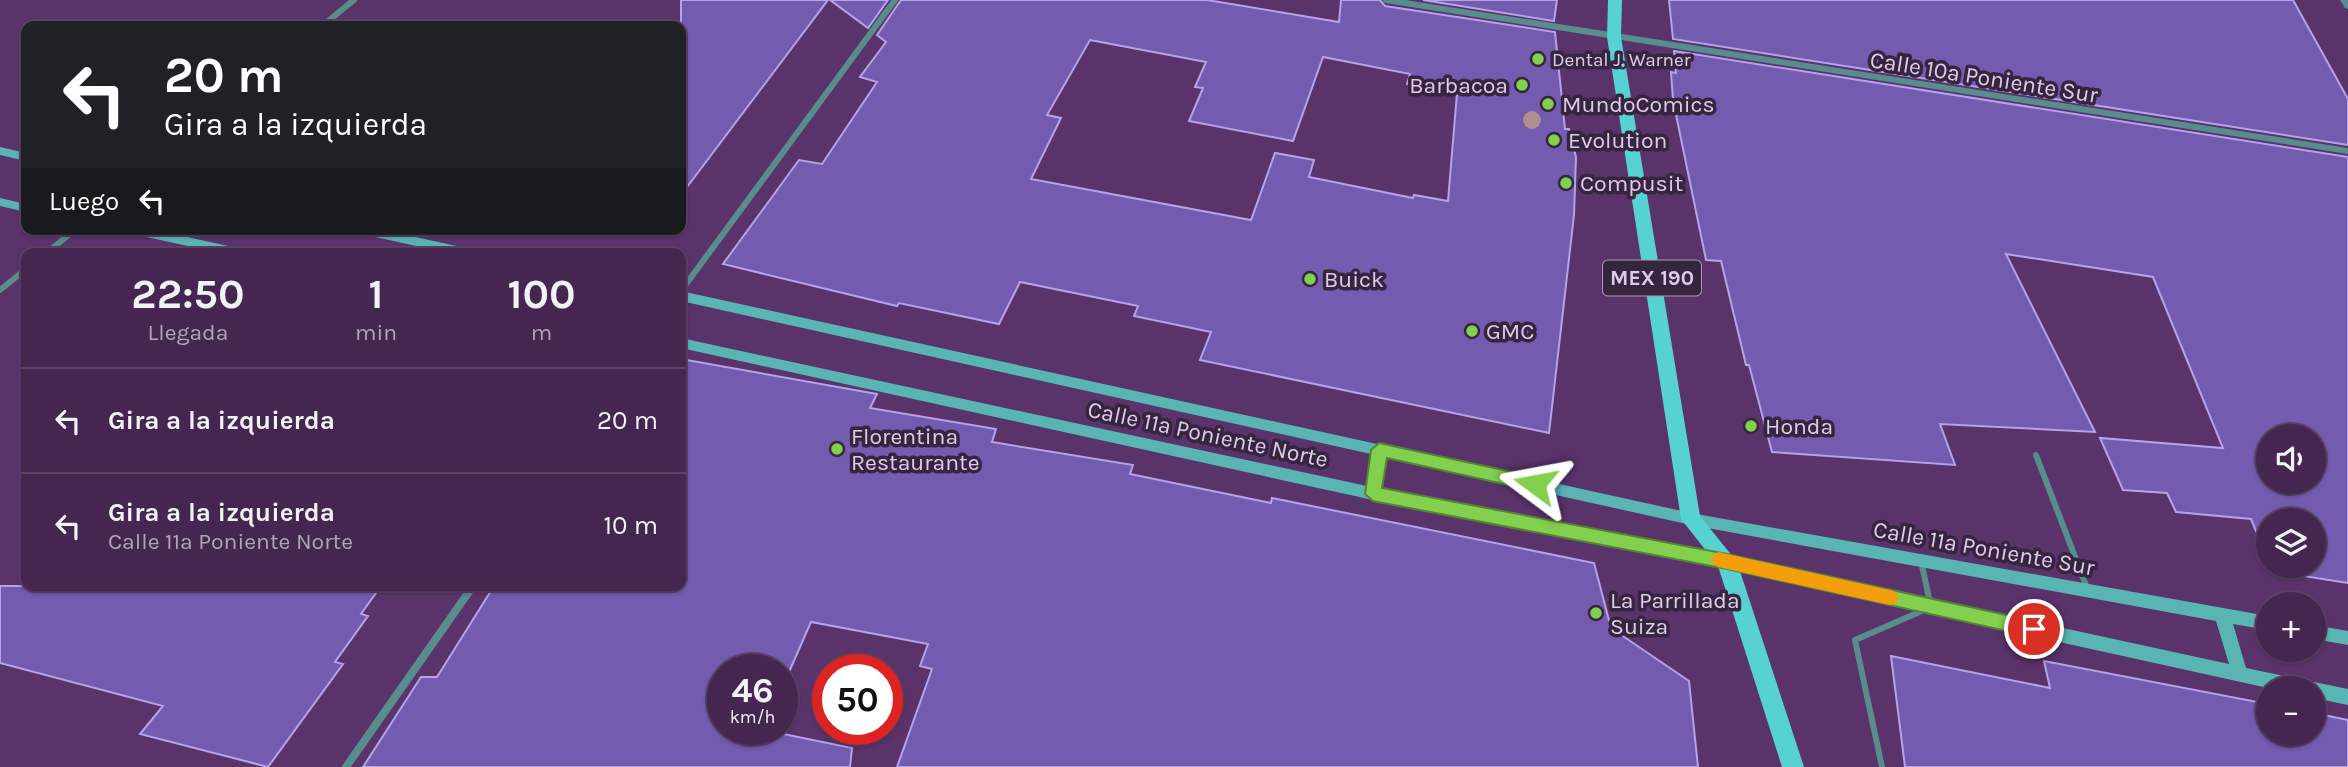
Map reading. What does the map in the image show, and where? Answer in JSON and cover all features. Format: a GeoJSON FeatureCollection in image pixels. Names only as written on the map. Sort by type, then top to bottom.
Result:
{"type":"FeatureCollection","features":[{"type":"Feature","properties":{"kind":"main road","name":"MEX 190"},"geometry":{"type":"LineString","coordinates":[[1615,0],[1614,37],[1691,519]]}},
{"type":"Feature","properties":{"kind":"main road"},"geometry":{"type":"LineString","coordinates":[[0,151],[21,156]]}},
{"type":"Feature","properties":{"kind":"main road"},"geometry":{"type":"LineString","coordinates":[[0,202],[21,207]]}},
{"type":"Feature","properties":{"kind":"main road"},"geometry":{"type":"LineString","coordinates":[[157,235],[218,248]]}},
{"type":"Feature","properties":{"kind":"main road"},"geometry":{"type":"LineString","coordinates":[[385,235],[447,248]]}},
{"type":"Feature","properties":{"kind":"main road","name":"Calle 11a Poniente Norte"},"geometry":{"type":"LineString","coordinates":[[686,297],[1691,519]]}},
{"type":"Feature","properties":{"kind":"main road","name":"Calle 11a Poniente Norte"},"geometry":{"type":"LineString","coordinates":[[686,344],[1373,494],[1727,562]]}},
{"type":"Feature","properties":{"kind":"main road"},"geometry":{"type":"LineString","coordinates":[[1373,494],[1379,450]]}},
{"type":"Feature","properties":{"kind":"main road","name":"Calle 11a Poniente Sur"},"geometry":{"type":"LineString","coordinates":[[1691,519],[2256,622]]}},
{"type":"Feature","properties":{"kind":"main road"},"geometry":{"type":"LineString","coordinates":[[1691,519],[1727,562],[1793,767]]}},
{"type":"Feature","properties":{"kind":"main road"},"geometry":{"type":"LineString","coordinates":[[1727,562],[2256,678]]}},
{"type":"Feature","properties":{"kind":"main road"},"geometry":{"type":"LineString","coordinates":[[2222,615],[2239,674]]}},
{"type":"Feature","properties":{"kind":"main road"},"geometry":{"type":"LineString","coordinates":[[2326,634],[2348,638]]}},
{"type":"Feature","properties":{"kind":"main road"},"geometry":{"type":"LineString","coordinates":[[2326,692],[2348,697]]}},
{"type":"Feature","properties":{"kind":"street"},"geometry":{"type":"LineString","coordinates":[[328,21],[354,0]]}},
{"type":"Feature","properties":{"kind":"street"},"geometry":{"type":"LineString","coordinates":[[686,284],[895,0]]}},
{"type":"Feature","properties":{"kind":"street","name":"Calle 10a Poniente Sur"},"geometry":{"type":"LineString","coordinates":[[1386,0],[2348,152]]}},
{"type":"Feature","properties":{"kind":"street"},"geometry":{"type":"LineString","coordinates":[[2345,0],[2348,6]]}},
{"type":"Feature","properties":{"kind":"street"},"geometry":{"type":"LineString","coordinates":[[52,248],[69,235]]}},
{"type":"Feature","properties":{"kind":"street"},"geometry":{"type":"LineString","coordinates":[[0,290],[21,273]]}},
{"type":"Feature","properties":{"kind":"street"},"geometry":{"type":"LineString","coordinates":[[346,767],[469,591]]}},
{"type":"Feature","properties":{"kind":"lane"},"geometry":{"type":"LineString","coordinates":[[2036,455],[2088,590]]}},
{"type":"Feature","properties":{"kind":"lane"},"geometry":{"type":"LineString","coordinates":[[1882,767],[1855,640],[1931,607],[1921,559]]}},
{"type":"Feature","properties":{"kind":"building"},"geometry":{"type":"Polygon","coordinates":[[[681,0],[828,0],[686,188],[686,21],[681,21],[681,0]]]}},
{"type":"Feature","properties":{"kind":"building"},"geometry":{"type":"Polygon","coordinates":[[[830,0],[888,0],[868,28],[830,0]]]}},
{"type":"Feature","properties":{"kind":"building"},"geometry":{"type":"Polygon","coordinates":[[[901,0],[1207,0],[1339,22],[1341,0],[1380,0],[1385,6],[1555,32],[1565,129],[1569,129],[1576,157],[1574,215],[1549,433],[1200,360],[1211,332],[1134,316],[1138,306],[1020,282],[999,324],[899,303],[897,306],[723,264],[799,160],[822,164],[877,82],[860,77],[886,42],[877,35],[901,0]],[[1090,40],[1047,115],[1061,118],[1031,179],[1251,220],[1275,153],[1314,160],[1309,177],[1413,198],[1414,195],[1448,201],[1457,93],[1407,84],[1410,74],[1323,57],[1293,141],[1189,121],[1203,88],[1195,87],[1206,62],[1090,40]]]}},
{"type":"Feature","properties":{"kind":"building"},"geometry":{"type":"Polygon","coordinates":[[[1423,0],[1557,0],[1554,21],[1423,0]]]}},
{"type":"Feature","properties":{"kind":"building"},"geometry":{"type":"Polygon","coordinates":[[[1669,0],[2293,0],[2348,99],[2348,145],[1673,39],[1669,0]]]}},
{"type":"Feature","properties":{"kind":"building"},"geometry":{"type":"Polygon","coordinates":[[[1674,51],[2348,157],[2348,583],[2316,578],[2326,578],[2326,508],[2256,508],[2256,531],[2251,519],[2176,512],[2167,493],[2123,490],[2100,438],[2223,448],[2153,277],[2006,254],[2095,432],[1940,424],[1955,465],[1772,452],[1749,365],[1746,365],[1721,261],[1706,260],[1673,100],[1671,72],[1676,73],[1674,51]]]}},
{"type":"Feature","properties":{"kind":"building"},"geometry":{"type":"Polygon","coordinates":[[[686,360],[877,394],[870,408],[996,429],[992,442],[1133,465],[1130,474],[1271,503],[1272,498],[1594,563],[1611,628],[1689,681],[1698,767],[897,767],[932,669],[920,666],[928,644],[811,622],[797,654],[707,654],[707,745],[798,745],[798,737],[812,740],[812,745],[852,748],[850,767],[363,767],[421,677],[437,677],[491,591],[686,591],[686,360]]]}},
{"type":"Feature","properties":{"kind":"building"},"geometry":{"type":"Polygon","coordinates":[[[0,586],[21,586],[21,591],[377,591],[361,614],[368,616],[335,662],[343,664],[268,767],[140,734],[163,706],[0,663],[0,586]]]}},
{"type":"Feature","properties":{"kind":"building"},"geometry":{"type":"Polygon","coordinates":[[[1891,656],[2050,688],[2044,661],[2256,702],[2256,746],[2326,746],[2326,715],[2348,720],[2348,767],[1905,767],[1891,656]]]}},
{"type":"Feature","properties":{"kind":"slow traffic"},"geometry":{"type":"LineString","coordinates":[[1718,560],[1890,597]]}},
{"type":"Feature","properties":{"kind":"place","name":"Dental J. Warner"},"geometry":{"type":"Point","coordinates":[1538,59]}},
{"type":"Feature","properties":{"kind":"place","name":"Barbacoa"},"geometry":{"type":"Point","coordinates":[1522,85]}},
{"type":"Feature","properties":{"kind":"place","name":"MundoComics"},"geometry":{"type":"Point","coordinates":[1548,104]}},
{"type":"Feature","properties":{"kind":"place","name":"Evolution"},"geometry":{"type":"Point","coordinates":[1554,140]}},
{"type":"Feature","properties":{"kind":"place","name":"Compusit"},"geometry":{"type":"Point","coordinates":[1566,183]}},
{"type":"Feature","properties":{"kind":"place","name":"Buick"},"geometry":{"type":"Point","coordinates":[1310,279]}},
{"type":"Feature","properties":{"kind":"place","name":"GMC"},"geometry":{"type":"Point","coordinates":[1472,331]}},
{"type":"Feature","properties":{"kind":"place","name":"Honda"},"geometry":{"type":"Point","coordinates":[1751,426]}},
{"type":"Feature","properties":{"kind":"place","name":"Florentina Restaurante"},"geometry":{"type":"Point","coordinates":[837,449]}},
{"type":"Feature","properties":{"kind":"place","name":"La Parrillada Suiza"},"geometry":{"type":"Point","coordinates":[1596,613]}},
{"type":"Feature","properties":{"kind":"route"},"geometry":{"type":"LineString","coordinates":[[1535,484],[1379,450],[1373,494],[1727,562],[2034,629]]}}]}
